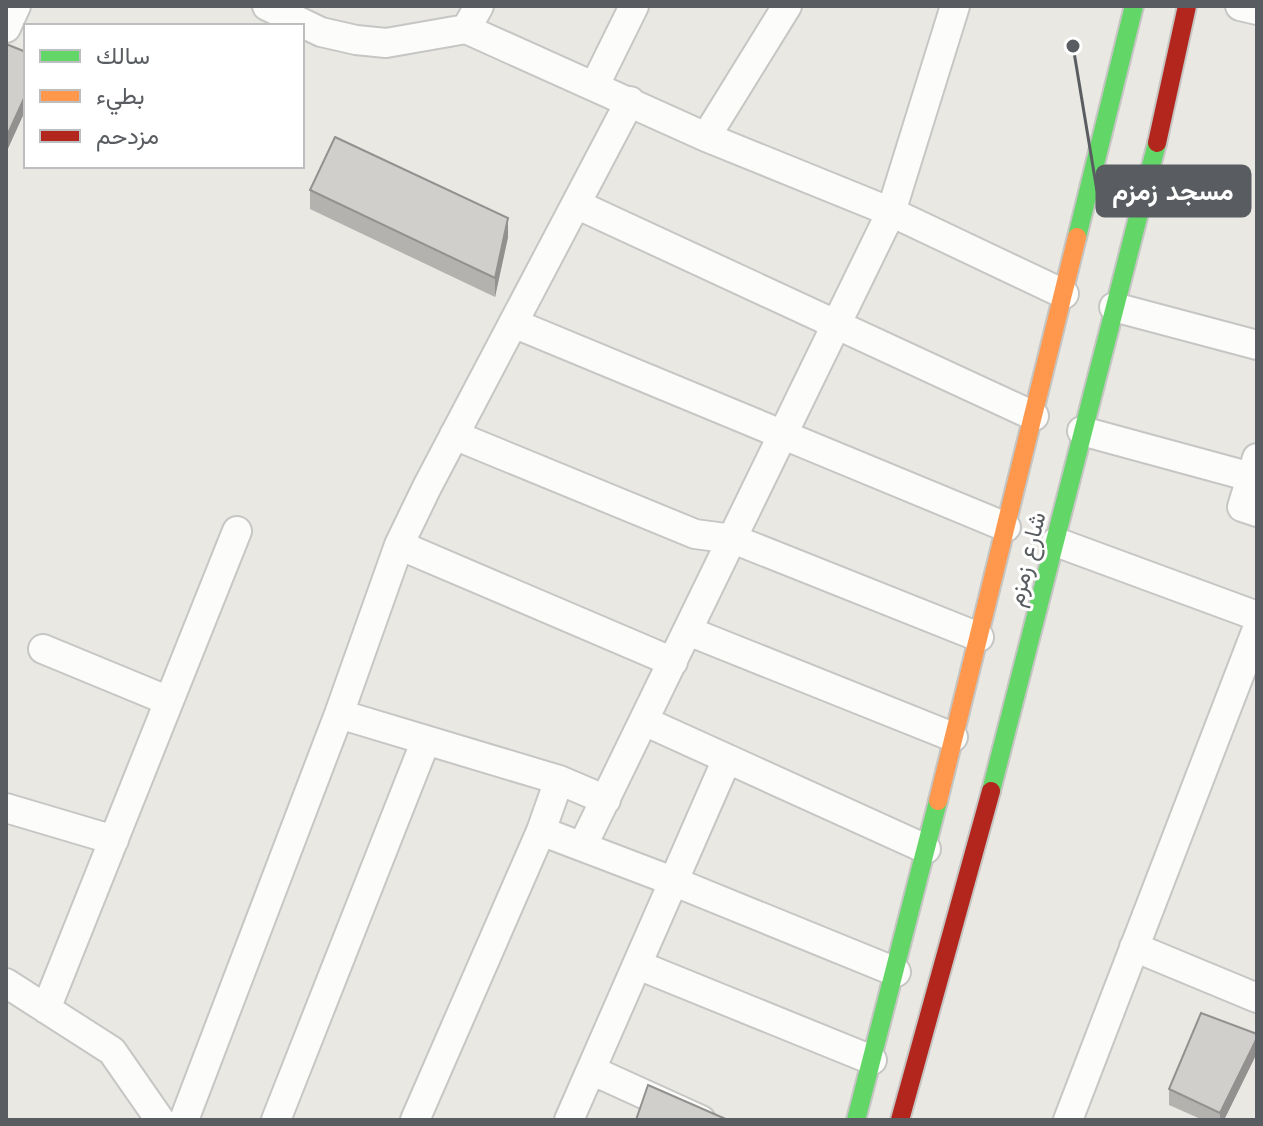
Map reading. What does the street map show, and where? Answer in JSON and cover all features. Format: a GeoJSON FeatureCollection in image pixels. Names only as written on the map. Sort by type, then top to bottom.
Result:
{"type":"FeatureCollection","features":[{"type":"Feature","properties":{"kind":"main road","name":"شارع زمزم"},"geometry":{"type":"LineString","coordinates":[[856,1120],[896,972],[953,737],[979,688],[979,637],[1064,294],[1105,151],[1134,6]]}},
{"type":"Feature","properties":{"kind":"main road","name":"شارع زمزم"},"geometry":{"type":"LineString","coordinates":[[900,1120],[1017,698],[1114,307],[1146,161],[1187,6]]}},
{"type":"Feature","properties":{"kind":"main road"},"geometry":{"type":"LineString","coordinates":[[979,688],[1017,698]]}},
{"type":"Feature","properties":{"kind":"street"},"geometry":{"type":"LineString","coordinates":[[6,28],[16,6]]}},
{"type":"Feature","properties":{"kind":"street"},"geometry":{"type":"LineString","coordinates":[[267,6],[321,32],[386,43],[472,17],[595,85],[706,137],[891,212],[1064,294]]}},
{"type":"Feature","properties":{"kind":"street"},"geometry":{"type":"LineString","coordinates":[[595,85],[634,6]]}},
{"type":"Feature","properties":{"kind":"street"},"geometry":{"type":"LineString","coordinates":[[706,137],[787,6]]}},
{"type":"Feature","properties":{"kind":"street"},"geometry":{"type":"LineString","coordinates":[[583,845],[891,212],[955,6]]}},
{"type":"Feature","properties":{"kind":"street"},"geometry":{"type":"LineString","coordinates":[[1240,6],[1257,10]]}},
{"type":"Feature","properties":{"kind":"street"},"geometry":{"type":"LineString","coordinates":[[184,1120],[339,714],[399,545],[630,101]]}},
{"type":"Feature","properties":{"kind":"street"},"geometry":{"type":"LineString","coordinates":[[576,204],[1034,416]]}},
{"type":"Feature","properties":{"kind":"street"},"geometry":{"type":"LineString","coordinates":[[1114,307],[1257,345]]}},
{"type":"Feature","properties":{"kind":"street"},"geometry":{"type":"LineString","coordinates":[[513,323],[1006,527]]}},
{"type":"Feature","properties":{"kind":"street"},"geometry":{"type":"LineString","coordinates":[[1082,431],[1254,467],[1242,507],[1257,512]]}},
{"type":"Feature","properties":{"kind":"street"},"geometry":{"type":"LineString","coordinates":[[454,435],[695,534],[733,539],[979,637]]}},
{"type":"Feature","properties":{"kind":"street"},"geometry":{"type":"LineString","coordinates":[[46,1009],[237,531]]}},
{"type":"Feature","properties":{"kind":"street"},"geometry":{"type":"LineString","coordinates":[[1056,542],[1257,616]]}},
{"type":"Feature","properties":{"kind":"street"},"geometry":{"type":"LineString","coordinates":[[399,545],[673,662]]}},
{"type":"Feature","properties":{"kind":"street"},"geometry":{"type":"LineString","coordinates":[[1068,1120],[1257,629]]}},
{"type":"Feature","properties":{"kind":"street"},"geometry":{"type":"LineString","coordinates":[[688,631],[953,737]]}},
{"type":"Feature","properties":{"kind":"street"},"geometry":{"type":"LineString","coordinates":[[43,649],[169,701]]}},
{"type":"Feature","properties":{"kind":"street"},"geometry":{"type":"LineString","coordinates":[[339,714],[559,780],[606,800]]}},
{"type":"Feature","properties":{"kind":"street"},"geometry":{"type":"LineString","coordinates":[[644,721],[926,849]]}},
{"type":"Feature","properties":{"kind":"street"},"geometry":{"type":"LineString","coordinates":[[276,1120],[426,740]]}},
{"type":"Feature","properties":{"kind":"street"},"geometry":{"type":"LineString","coordinates":[[569,1120],[727,759]]}},
{"type":"Feature","properties":{"kind":"street"},"geometry":{"type":"LineString","coordinates":[[415,1120],[541,831],[559,780]]}},
{"type":"Feature","properties":{"kind":"street"},"geometry":{"type":"LineString","coordinates":[[6,808],[114,840]]}},
{"type":"Feature","properties":{"kind":"street"},"geometry":{"type":"LineString","coordinates":[[541,831],[583,845],[896,972]]}},
{"type":"Feature","properties":{"kind":"street"},"geometry":{"type":"LineString","coordinates":[[1134,947],[1257,998]]}},
{"type":"Feature","properties":{"kind":"street"},"geometry":{"type":"LineString","coordinates":[[638,965],[872,1060]]}},
{"type":"Feature","properties":{"kind":"street"},"geometry":{"type":"LineString","coordinates":[[6,983],[112,1051],[160,1120]]}},
{"type":"Feature","properties":{"kind":"street"},"geometry":{"type":"LineString","coordinates":[[591,1070],[701,1120]]}},
{"type":"Feature","properties":{"kind":"building"},"geometry":{"type":"Polygon","coordinates":[[[6,44],[24,51],[24,98],[6,138],[6,44]]]}},
{"type":"Feature","properties":{"kind":"building"},"geometry":{"type":"Polygon","coordinates":[[[335,137],[508,218],[495,278],[310,190],[335,137]]]}},
{"type":"Feature","properties":{"kind":"building"},"geometry":{"type":"Polygon","coordinates":[[[1201,1013],[1257,1034],[1220,1113],[1169,1089],[1201,1013]]]}},
{"type":"Feature","properties":{"kind":"building"},"geometry":{"type":"Polygon","coordinates":[[[648,1085],[728,1120],[636,1120],[648,1085]]]}},
{"type":"Feature","properties":{"kind":"traffic: fast"},"geometry":{"type":"LineString","coordinates":[[1077,237],[1134,6]]}},
{"type":"Feature","properties":{"kind":"traffic: fast"},"geometry":{"type":"LineString","coordinates":[[991,791],[1157,143]]}},
{"type":"Feature","properties":{"kind":"traffic: fast"},"geometry":{"type":"LineString","coordinates":[[856,1120],[938,801]]}},
{"type":"Feature","properties":{"kind":"traffic: slow"},"geometry":{"type":"LineString","coordinates":[[938,801],[1077,237]]}},
{"type":"Feature","properties":{"kind":"traffic: jam"},"geometry":{"type":"LineString","coordinates":[[1157,143],[1187,6]]}},
{"type":"Feature","properties":{"kind":"traffic: jam"},"geometry":{"type":"LineString","coordinates":[[900,1120],[991,791]]}},
{"type":"Feature","properties":{"kind":"place","name":"مسجد زمزم"},"geometry":{"type":"Point","coordinates":[1073,46]}}]}
